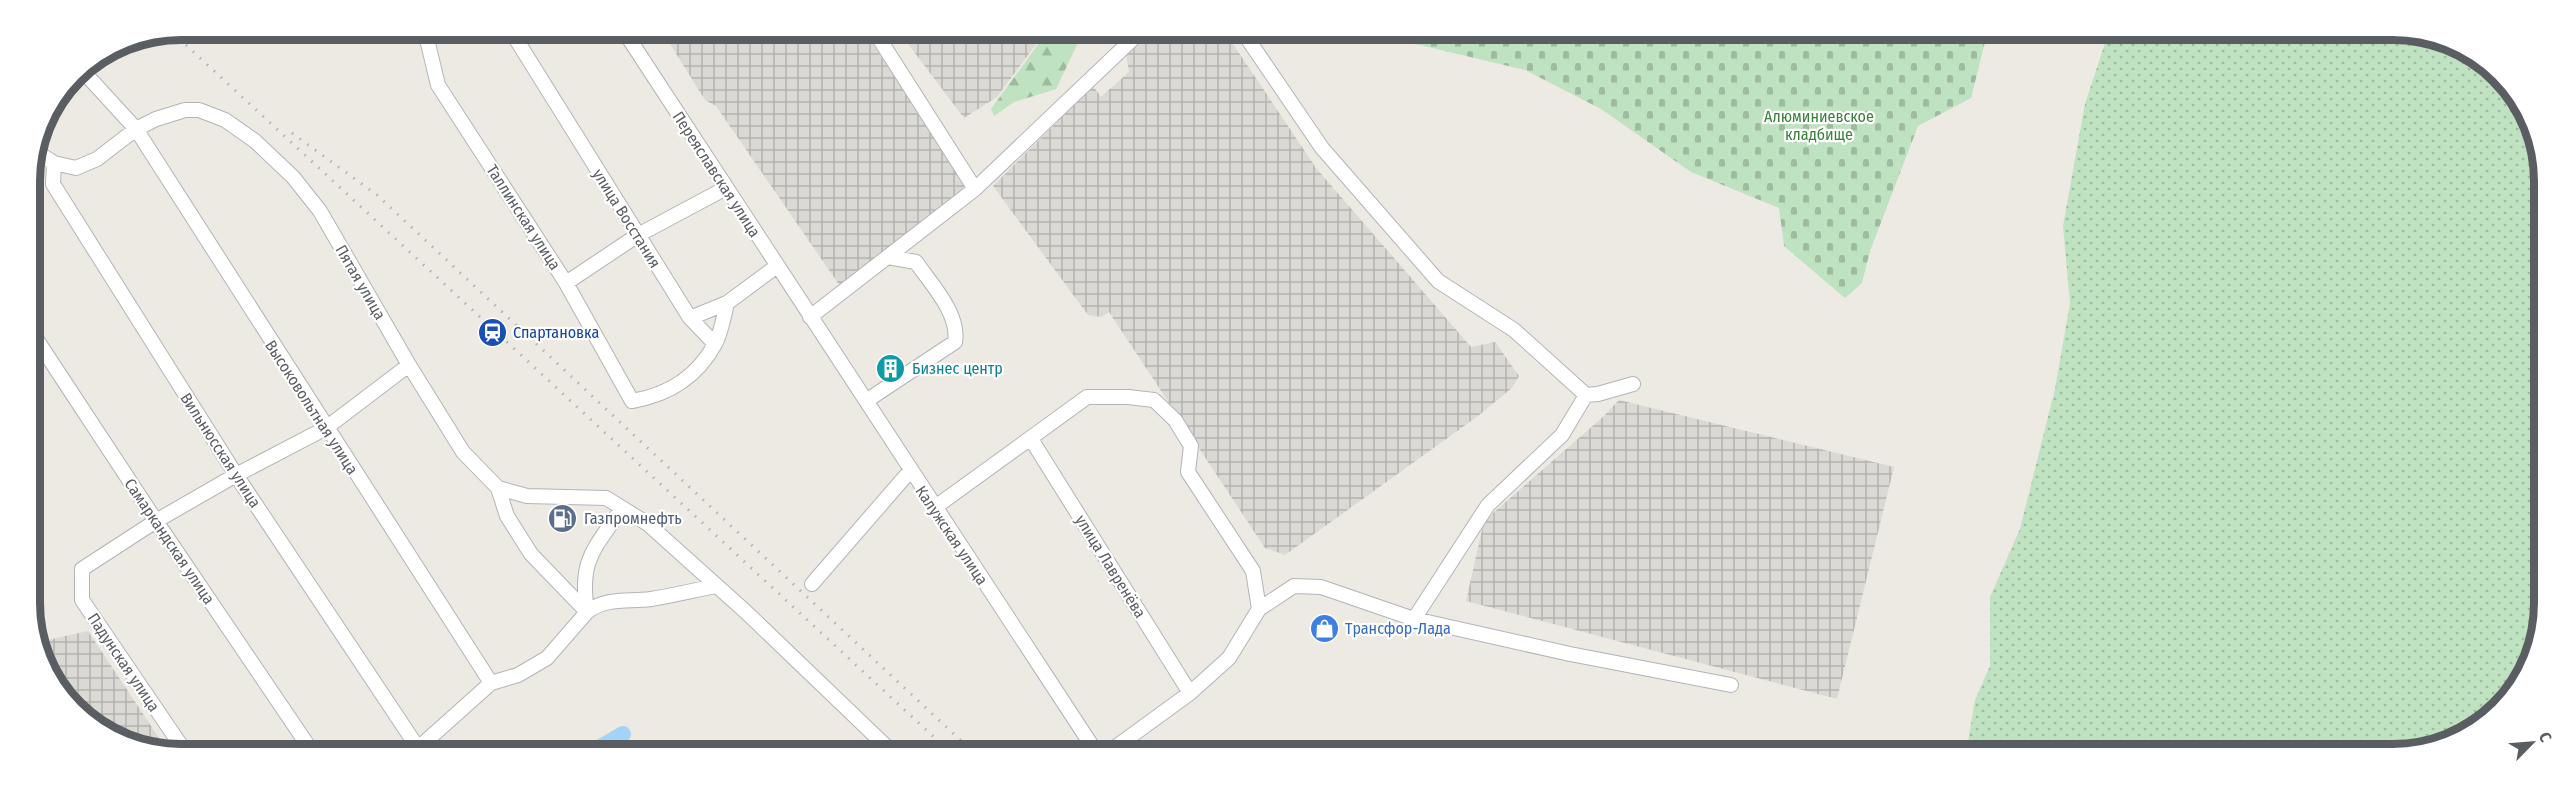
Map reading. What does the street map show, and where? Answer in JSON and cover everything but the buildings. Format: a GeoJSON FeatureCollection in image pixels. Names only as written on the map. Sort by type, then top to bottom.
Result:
{"type":"FeatureCollection","features":[{"type":"Feature","properties":{"kind":"street","name":"Таллинская улица"},"geometry":{"type":"LineString","coordinates":[[427,41],[438,85],[566,283],[632,401],[654,398],[686,381],[715,344]]}},
{"type":"Feature","properties":{"kind":"street","name":"улица Восстания"},"geometry":{"type":"LineString","coordinates":[[517,41],[690,318],[715,344]]}},
{"type":"Feature","properties":{"kind":"street","name":"Переяславская улица"},"geometry":{"type":"LineString","coordinates":[[630,41],[810,317]]}},
{"type":"Feature","properties":{"kind":"street"},"geometry":{"type":"LineString","coordinates":[[881,41],[975,189]]}},
{"type":"Feature","properties":{"kind":"street"},"geometry":{"type":"LineString","coordinates":[[810,317],[975,189],[1131,41]]}},
{"type":"Feature","properties":{"kind":"street"},"geometry":{"type":"LineString","coordinates":[[1249,41],[1322,148],[1438,282],[1514,330],[1586,395],[1633,384]]}},
{"type":"Feature","properties":{"kind":"street","name":"Высоковольтная улица"},"geometry":{"type":"LineString","coordinates":[[88,77],[136,129],[491,683]]}},
{"type":"Feature","properties":{"kind":"street","name":"Пятая улица"},"geometry":{"type":"LineString","coordinates":[[54,163],[76,168],[97,159],[136,129],[172,112],[199,110],[225,120],[261,147],[293,177],[320,211],[409,365],[463,452],[498,488],[507,516],[531,554],[587,612]]}},
{"type":"Feature","properties":{"kind":"street"},"geometry":{"type":"LineString","coordinates":[[43,156],[54,163]]}},
{"type":"Feature","properties":{"kind":"street","name":"Вильнюсская улица"},"geometry":{"type":"LineString","coordinates":[[54,163],[53,184],[236,475],[414,744]]}},
{"type":"Feature","properties":{"kind":"street"},"geometry":{"type":"LineString","coordinates":[[566,283],[638,236],[726,188]]}},
{"type":"Feature","properties":{"kind":"street"},"geometry":{"type":"LineString","coordinates":[[866,401],[955,342],[957,329],[947,308],[916,262],[888,257]]}},
{"type":"Feature","properties":{"kind":"street"},"geometry":{"type":"LineString","coordinates":[[690,318],[728,303],[777,266]]}},
{"type":"Feature","properties":{"kind":"street"},"geometry":{"type":"LineString","coordinates":[[715,344],[728,303]]}},
{"type":"Feature","properties":{"kind":"street","name":"Калужская улица"},"geometry":{"type":"LineString","coordinates":[[810,317],[1091,744]]}},
{"type":"Feature","properties":{"kind":"street","name":"Самаркандская улица"},"geometry":{"type":"LineString","coordinates":[[41,356],[307,744]]}},
{"type":"Feature","properties":{"kind":"street"},"geometry":{"type":"LineString","coordinates":[[156,521],[236,475],[326,428],[409,365]]}},
{"type":"Feature","properties":{"kind":"street"},"geometry":{"type":"LineString","coordinates":[[1414,619],[1488,506],[1562,435],[1586,395]]}},
{"type":"Feature","properties":{"kind":"street"},"geometry":{"type":"LineString","coordinates":[[934,508],[1061,414],[1087,398],[1154,400],[1175,420],[1191,446],[1188,472],[1253,571],[1259,609]]}},
{"type":"Feature","properties":{"kind":"street","name":"улица Лавренёва"},"geometry":{"type":"LineString","coordinates":[[1031,438],[1190,693]]}},
{"type":"Feature","properties":{"kind":"street"},"geometry":{"type":"LineString","coordinates":[[812,584],[910,471]]}},
{"type":"Feature","properties":{"kind":"street"},"geometry":{"type":"LineString","coordinates":[[498,488],[527,496],[606,498],[648,524],[716,585],[884,744]]}},
{"type":"Feature","properties":{"kind":"street"},"geometry":{"type":"LineString","coordinates":[[587,612],[583,585],[585,569],[590,555],[622,508]]}},
{"type":"Feature","properties":{"kind":"street","name":"Падунская улица"},"geometry":{"type":"LineString","coordinates":[[156,521],[82,569],[82,600],[180,744]]}},
{"type":"Feature","properties":{"kind":"street"},"geometry":{"type":"LineString","coordinates":[[423,744],[491,683],[518,675],[547,658],[587,612],[597,605],[607,601],[651,599],[716,585]]}},
{"type":"Feature","properties":{"kind":"street"},"geometry":{"type":"LineString","coordinates":[[1120,744],[1190,693],[1228,658],[1259,609],[1294,586],[1320,586],[1414,619],[1570,654],[1731,685]]}},
{"type":"Feature","properties":{"kind":"shaded area"},"geometry":{"type":"Polygon","coordinates":[[[668,41],[871,41],[966,186],[840,286],[716,106],[705,100],[668,41]]]}},
{"type":"Feature","properties":{"kind":"shaded area"},"geometry":{"type":"Polygon","coordinates":[[[906,41],[1038,41],[997,97],[964,118],[906,41]]]}},
{"type":"Feature","properties":{"kind":"shaded area"},"geometry":{"type":"Polygon","coordinates":[[[1140,41],[1231,41],[1316,168],[1471,347],[1495,342],[1519,376],[1512,388],[1478,416],[1285,555],[1265,548],[1109,312],[1101,317],[1088,315],[993,186],[1093,86],[1101,97],[1129,72],[1126,55],[1140,41]]]}},
{"type":"Feature","properties":{"kind":"shaded area"},"geometry":{"type":"Polygon","coordinates":[[[1619,400],[1894,467],[1837,699],[1466,601],[1484,521],[1604,416],[1619,400]]]}},
{"type":"Feature","properties":{"kind":"shaded area"},"geometry":{"type":"Polygon","coordinates":[[[88,631],[162,743],[127,734],[111,726],[82,703],[64,682],[46,640],[88,631]]]}},
{"type":"Feature","properties":{"kind":"green space"},"geometry":{"type":"Polygon","coordinates":[[[1040,41],[1079,41],[1056,89],[1014,102],[994,116],[991,109],[1040,41]]]}},
{"type":"Feature","properties":{"kind":"green space","name":"Алюминиевское кладбище"},"geometry":{"type":"Polygon","coordinates":[[[1403,41],[1985,41],[1971,98],[1918,126],[1870,251],[1862,283],[1845,298],[1784,246],[1779,208],[1691,172],[1601,109],[1525,70],[1403,41]]]}},
{"type":"Feature","properties":{"kind":"green space"},"geometry":{"type":"Polygon","coordinates":[[[2106,41],[2393,41],[2429,45],[2463,59],[2492,82],[2515,111],[2531,154],[2534,181],[2534,604],[2529,640],[2515,674],[2486,710],[2471,721],[2438,737],[2402,744],[1968,744],[1975,700],[1990,666],[1990,597],[2020,529],[2055,389],[2070,303],[2063,226],[2085,104],[2106,41]]]}},
{"type":"Feature","properties":{"kind":"waterway"},"geometry":{"type":"LineString","coordinates":[[606,744],[623,734]]}},
{"type":"Feature","properties":{"kind":"railway"},"geometry":{"type":"LineString","coordinates":[[182,41],[941,744]]}},
{"type":"Feature","properties":{"kind":"railway"},"geometry":{"type":"LineString","coordinates":[[292,133],[377,195],[964,744]]}},
{"type":"Feature","properties":{"kind":"place","name":"Спартановка"},"geometry":{"type":"Point","coordinates":[492,332]}},
{"type":"Feature","properties":{"kind":"place","name":"Бизнес центр"},"geometry":{"type":"Point","coordinates":[891,368]}},
{"type":"Feature","properties":{"kind":"place","name":"Газпромнефть"},"geometry":{"type":"Point","coordinates":[563,518]}},
{"type":"Feature","properties":{"kind":"place","name":"Трансфор-Лада"},"geometry":{"type":"Point","coordinates":[1324,628]}}]}
